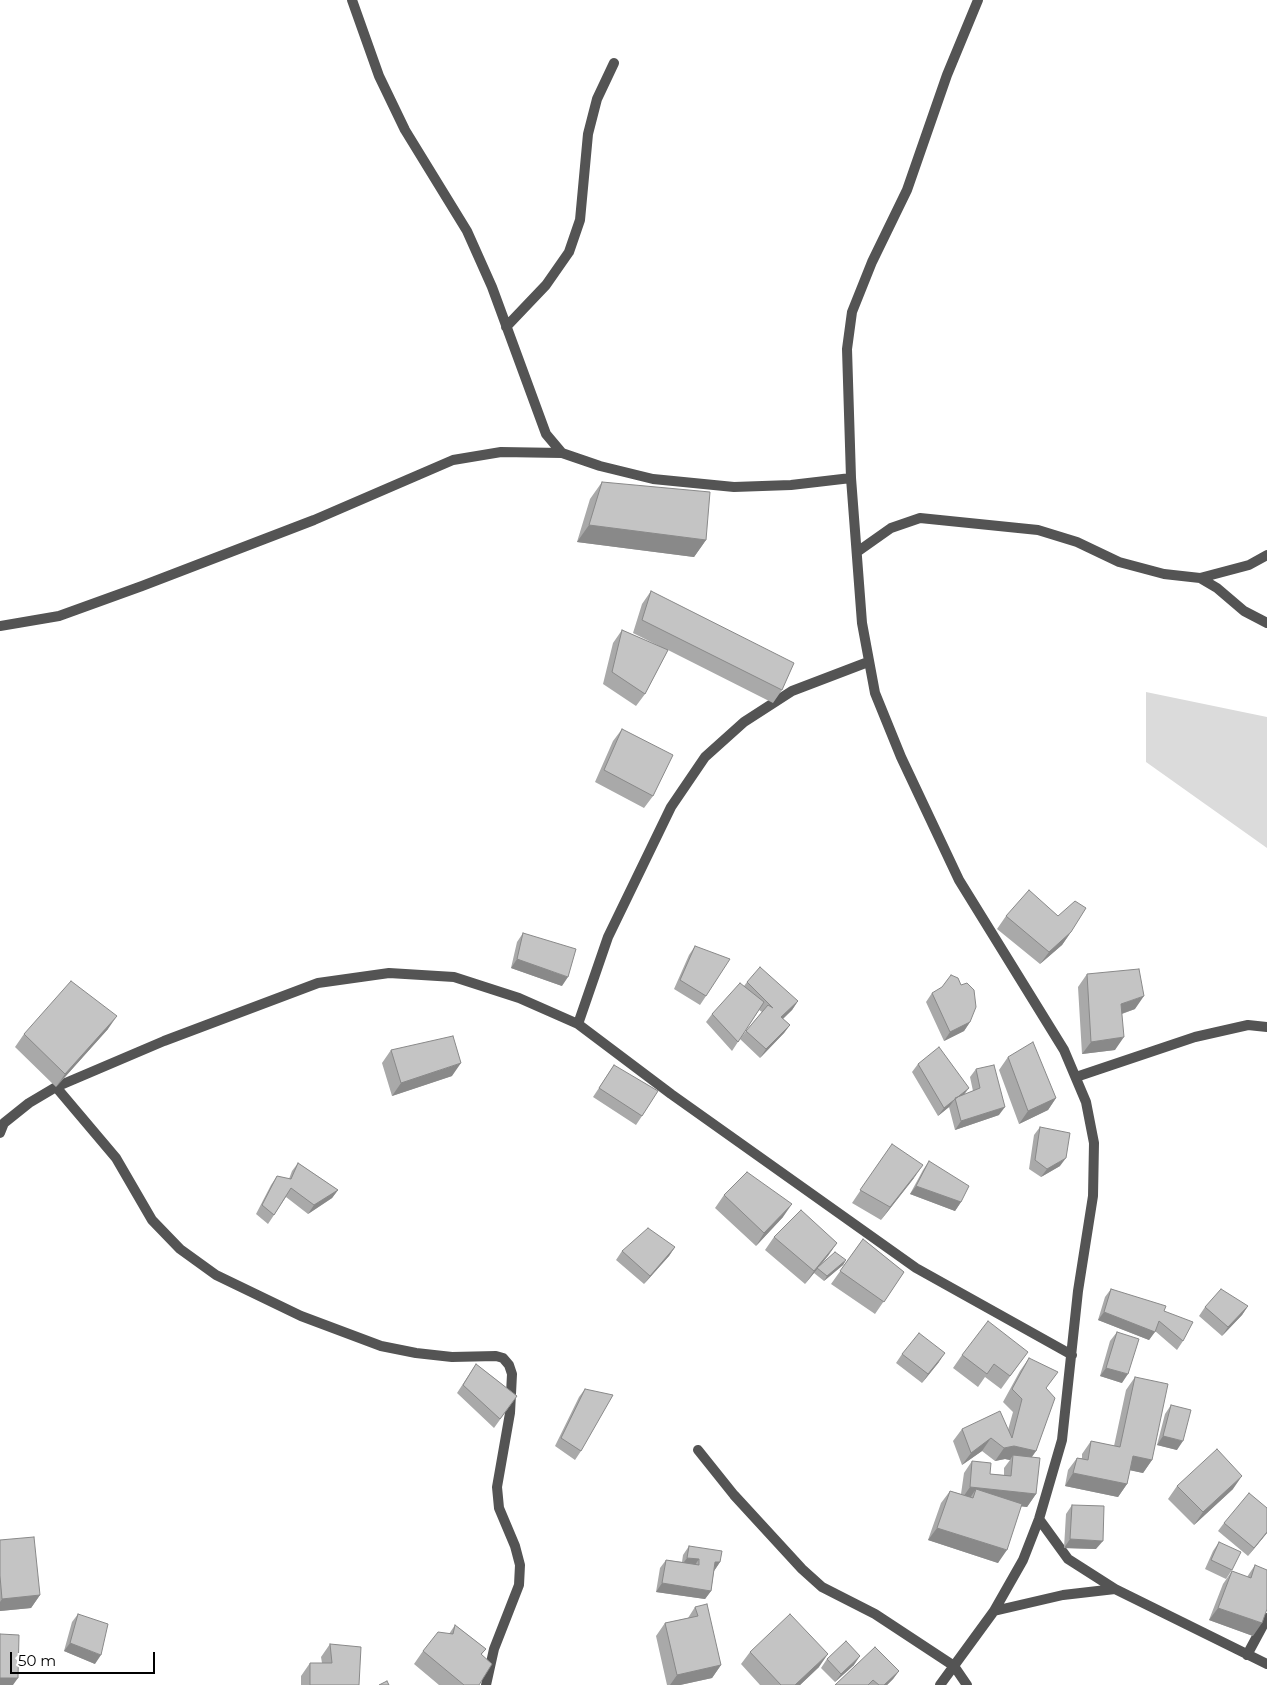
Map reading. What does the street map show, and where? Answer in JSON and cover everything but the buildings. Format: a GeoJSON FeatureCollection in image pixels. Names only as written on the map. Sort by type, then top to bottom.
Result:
{"type":"FeatureCollection","features":[{"type":"Feature","properties":{"kind":"street"},"geometry":{"type":"LineString","coordinates":[[352,0],[379,76],[405,130],[467,231],[492,287],[546,434],[562,453]]}},
{"type":"Feature","properties":{"kind":"street"},"geometry":{"type":"LineString","coordinates":[[940,1685],[994,1610],[1023,1560],[1039,1518],[1062,1440],[1092,1196],[1094,1143],[1086,1102],[1064,1050],[959,880],[901,757],[875,693],[862,623],[851,478],[848,349],[852,312],[872,262],[907,190],[947,75],[978,0]]}},
{"type":"Feature","properties":{"kind":"street"},"geometry":{"type":"LineString","coordinates":[[506,327],[546,285],[569,252],[580,220],[588,134],[597,99],[614,63]]}},
{"type":"Feature","properties":{"kind":"street"},"geometry":{"type":"LineString","coordinates":[[0,626],[59,616],[142,586],[314,520],[453,460],[501,452],[562,453],[600,466],[653,479],[734,486],[791,485],[851,478]]}},
{"type":"Feature","properties":{"kind":"street"},"geometry":{"type":"LineString","coordinates":[[857,552],[891,528],[920,518],[1038,530],[1077,542],[1119,562],[1164,574],[1200,578],[1249,565],[1267,555]]}},
{"type":"Feature","properties":{"kind":"street"},"geometry":{"type":"LineString","coordinates":[[1200,578],[1217,588],[1244,611],[1267,623]]}},
{"type":"Feature","properties":{"kind":"street"},"geometry":{"type":"LineString","coordinates":[[578,1024],[608,937],[671,807],[704,757],[744,722],[792,691],[868,662]]}},
{"type":"Feature","properties":{"kind":"street"},"geometry":{"type":"LineString","coordinates":[[0,1133],[4,1123],[29,1102],[56,1087],[164,1041],[318,983],[389,973],[454,977],[519,998],[578,1024],[671,1094],[916,1268],[1072,1355]]}},
{"type":"Feature","properties":{"kind":"street"},"geometry":{"type":"LineString","coordinates":[[1076,1077],[1195,1037],[1248,1025],[1267,1027]]}},
{"type":"Feature","properties":{"kind":"street"},"geometry":{"type":"LineString","coordinates":[[56,1087],[116,1158],[152,1220],[180,1249],[216,1275],[301,1316],[381,1346],[416,1353],[452,1357],[496,1356],[503,1358],[509,1365],[512,1374],[510,1413],[497,1487],[498,1508],[515,1546],[520,1565],[519,1585],[494,1649],[486,1685]]}},
{"type":"Feature","properties":{"kind":"street"},"geometry":{"type":"LineString","coordinates":[[698,1450],[740,1501],[802,1569],[822,1587],[876,1614],[954,1666],[967,1685]]}},
{"type":"Feature","properties":{"kind":"street"},"geometry":{"type":"LineString","coordinates":[[1039,1518],[1068,1559],[1115,1589],[1267,1664]]}},
{"type":"Feature","properties":{"kind":"street"},"geometry":{"type":"LineString","coordinates":[[994,1610],[1063,1595],[1115,1589]]}},
{"type":"Feature","properties":{"kind":"street"},"geometry":{"type":"LineString","coordinates":[[1247,1655],[1267,1618]]}},
{"type":"Feature","properties":{"kind":"shaded area"},"geometry":{"type":"Polygon","coordinates":[[[1146,692],[1267,717],[1267,848],[1146,762],[1146,692]]]}}]}
